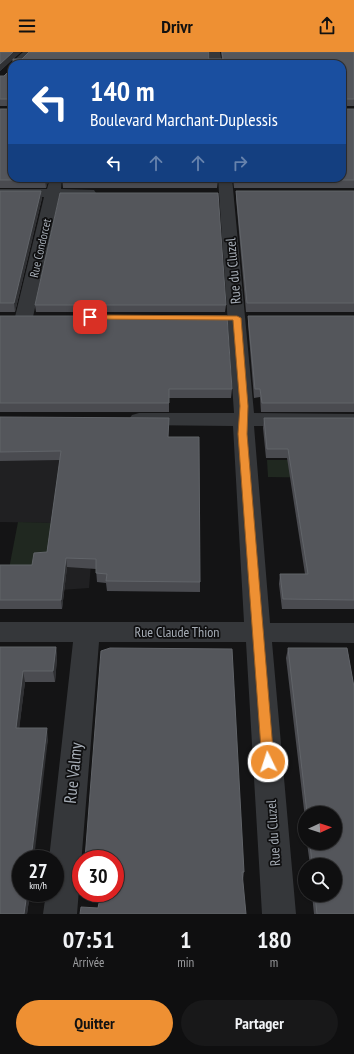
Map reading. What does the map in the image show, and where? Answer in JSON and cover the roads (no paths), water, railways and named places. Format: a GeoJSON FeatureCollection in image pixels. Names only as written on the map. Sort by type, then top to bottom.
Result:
{"type":"FeatureCollection","features":[{"type":"Feature","properties":{"kind":"street"},"geometry":{"type":"LineString","coordinates":[[20,60],[29,52]]}},
{"type":"Feature","properties":{"kind":"street"},"geometry":{"type":"LineString","coordinates":[[0,193],[54,185],[101,193]]}},
{"type":"Feature","properties":{"kind":"street","name":"Rue Condorcet"},"geometry":{"type":"LineString","coordinates":[[5,318],[31,318],[54,185]]}},
{"type":"Feature","properties":{"kind":"street","name":"Rue du Cluzel"},"geometry":{"type":"LineString","coordinates":[[226,189],[244,406],[243,434],[279,914]]}},
{"type":"Feature","properties":{"kind":"street"},"geometry":{"type":"LineString","coordinates":[[118,419],[354,420]]}},
{"type":"Feature","properties":{"kind":"street","name":"Rue Claude Thion"},"geometry":{"type":"LineString","coordinates":[[0,632],[354,633]]}},
{"type":"Feature","properties":{"kind":"street","name":"Rue Valmy"},"geometry":{"type":"LineString","coordinates":[[60,914],[87,632]]}}]}
